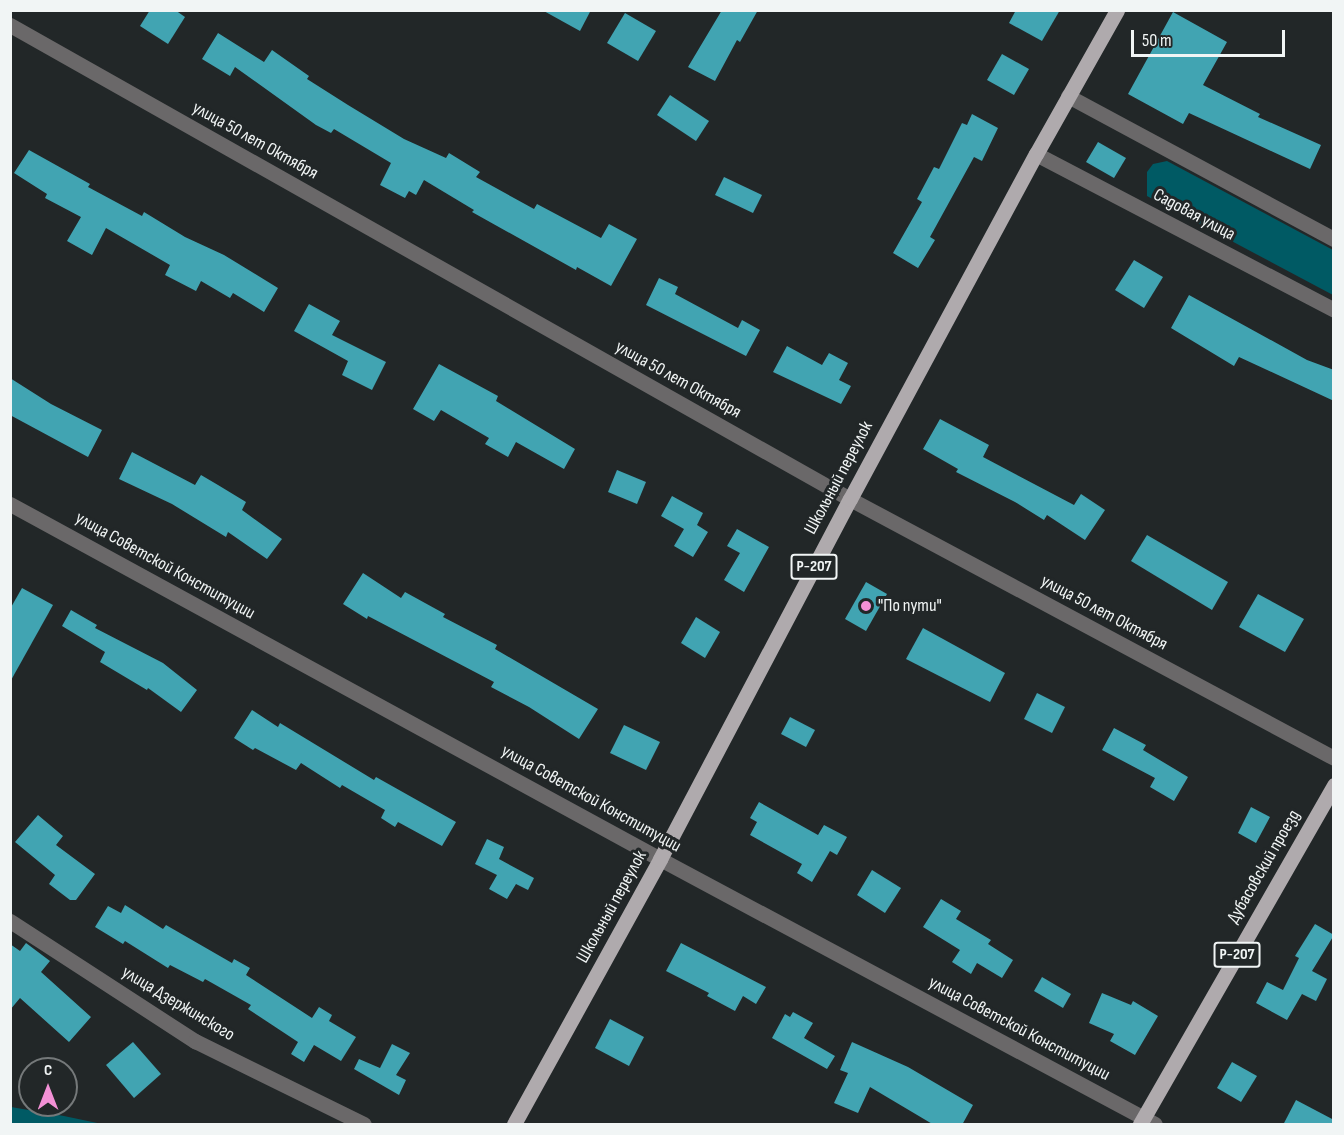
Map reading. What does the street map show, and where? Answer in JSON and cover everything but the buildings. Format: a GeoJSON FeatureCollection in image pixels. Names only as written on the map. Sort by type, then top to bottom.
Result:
{"type":"FeatureCollection","features":[{"type":"Feature","properties":{"kind":"main road","name":"Школьный переулок"},"geometry":{"type":"LineString","coordinates":[[514,1125],[660,859],[1036,154],[1118,10]]}},
{"type":"Feature","properties":{"kind":"main road","name":"Дубасовский проезд"},"geometry":{"type":"LineString","coordinates":[[1146,1122],[1334,785]]}},
{"type":"Feature","properties":{"kind":"street","name":"улица 50 лет Октября"},"geometry":{"type":"LineString","coordinates":[[10,26],[850,499],[1334,758]]}},
{"type":"Feature","properties":{"kind":"street"},"geometry":{"type":"LineString","coordinates":[[1068,96],[1334,239]]}},
{"type":"Feature","properties":{"kind":"street","name":"Садовая улица"},"geometry":{"type":"LineString","coordinates":[[1036,154],[1334,310]]}},
{"type":"Feature","properties":{"kind":"street","name":"улица Советской Конституции"},"geometry":{"type":"LineString","coordinates":[[10,504],[1146,1122]]}},
{"type":"Feature","properties":{"kind":"street","name":"улица Дзержинского"},"geometry":{"type":"LineString","coordinates":[[10,921],[195,1041],[364,1125]]}},
{"type":"Feature","properties":{"kind":"shaded area"},"geometry":{"type":"Polygon","coordinates":[[[1167,161],[1333,250],[1333,295],[1147,196],[1147,172],[1153,164],[1167,161]]]}},
{"type":"Feature","properties":{"kind":"shaded area"},"geometry":{"type":"Polygon","coordinates":[[[11,1107],[18,1108],[18,1117],[69,1117],[102,1124],[11,1124],[11,1107]]]}},
{"type":"Feature","properties":{"kind":"place","name":"\"По пути\""},"geometry":{"type":"Point","coordinates":[866,606]}}]}
